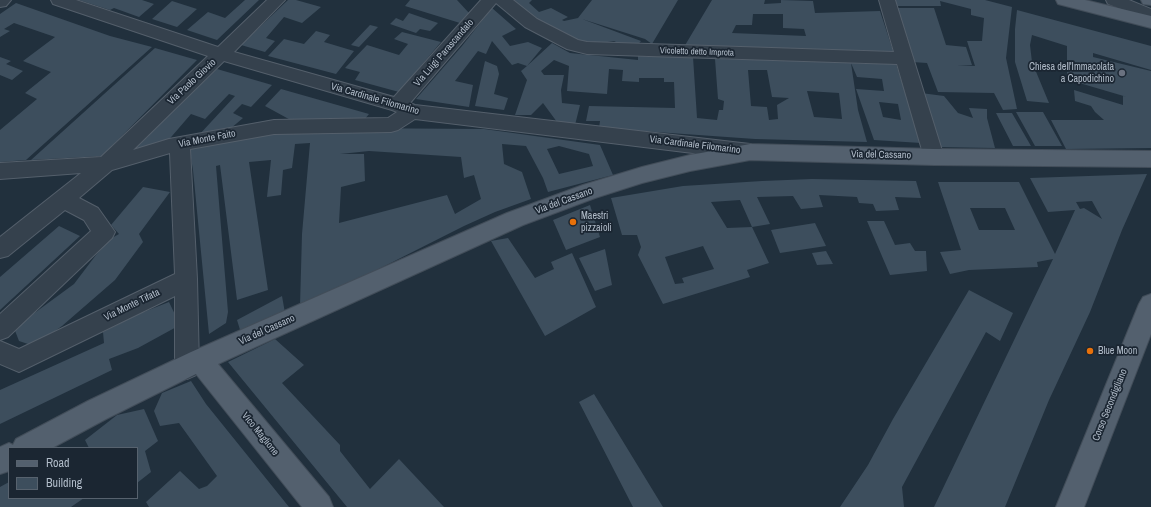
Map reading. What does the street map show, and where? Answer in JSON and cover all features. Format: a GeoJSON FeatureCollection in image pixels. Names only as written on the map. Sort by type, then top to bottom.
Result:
{"type":"FeatureCollection","features":[{"type":"Feature","properties":{"kind":"main road"},"geometry":{"type":"LineString","coordinates":[[1064,0],[1151,22]]}},
{"type":"Feature","properties":{"kind":"main road","name":"Via del Cassano"},"geometry":{"type":"LineString","coordinates":[[27,447],[97,410],[193,363],[515,219],[590,191],[642,175],[690,163],[750,152],[934,157],[1151,159]]}},
{"type":"Feature","properties":{"kind":"main road","name":"Corso Secondigliano"},"geometry":{"type":"LineString","coordinates":[[1070,507],[1151,304]]}},
{"type":"Feature","properties":{"kind":"main road","name":"Vico Maglione"},"geometry":{"type":"LineString","coordinates":[[193,363],[319,507]]}},
{"type":"Feature","properties":{"kind":"street","name":"Via Cardinale Filomarino"},"geometry":{"type":"LineString","coordinates":[[59,0],[221,54],[405,109],[750,152]]}},
{"type":"Feature","properties":{"kind":"street","name":"Via Paolo Giovio"},"geometry":{"type":"LineString","coordinates":[[106,164],[277,0]]}},
{"type":"Feature","properties":{"kind":"street","name":"Via Luigi Parascandalo"},"geometry":{"type":"LineString","coordinates":[[405,109],[490,0]]}},
{"type":"Feature","properties":{"kind":"street","name":"Vicoletto detto Improta"},"geometry":{"type":"LineString","coordinates":[[502,0],[531,23],[573,45],[587,48],[905,58]]}},
{"type":"Feature","properties":{"kind":"street"},"geometry":{"type":"LineString","coordinates":[[888,0],[934,157]]}},
{"type":"Feature","properties":{"kind":"street"},"geometry":{"type":"LineString","coordinates":[[1114,0],[1151,15]]}},
{"type":"Feature","properties":{"kind":"street","name":"Via Monte Faito"},"geometry":{"type":"LineString","coordinates":[[0,171],[106,164],[180,144],[274,127],[391,125],[405,109]]}},
{"type":"Feature","properties":{"kind":"street"},"geometry":{"type":"LineString","coordinates":[[180,144],[186,279],[193,363]]}},
{"type":"Feature","properties":{"kind":"street"},"geometry":{"type":"LineString","coordinates":[[0,249],[106,164]]}},
{"type":"Feature","properties":{"kind":"street"},"geometry":{"type":"LineString","coordinates":[[0,329],[104,232],[91,214],[62,200]]}},
{"type":"Feature","properties":{"kind":"street","name":"Via Monte Tifata"},"geometry":{"type":"LineString","coordinates":[[0,352],[20,361],[186,279]]}},
{"type":"Feature","properties":{"kind":"building"},"geometry":{"type":"Polygon","coordinates":[[[79,0],[142,0],[154,4],[139,17],[114,8],[110,10],[79,0]]]}},
{"type":"Feature","properties":{"kind":"building"},"geometry":{"type":"Polygon","coordinates":[[[245,0],[259,0],[217,40],[187,30],[208,12],[225,18],[245,0]]]}},
{"type":"Feature","properties":{"kind":"building"},"geometry":{"type":"Polygon","coordinates":[[[288,0],[296,0],[321,7],[302,23],[284,17],[266,38],[275,41],[265,52],[241,45],[288,0]]]}},
{"type":"Feature","properties":{"kind":"building"},"geometry":{"type":"Polygon","coordinates":[[[410,0],[457,0],[469,13],[460,23],[405,6],[410,0]]]}},
{"type":"Feature","properties":{"kind":"building"},"geometry":{"type":"Polygon","coordinates":[[[511,0],[532,0],[529,3],[539,12],[551,8],[568,17],[562,20],[564,21],[578,18],[592,0],[678,0],[652,44],[645,39],[582,19],[641,41],[635,48],[624,46],[614,41],[595,44],[580,42],[528,17],[511,0]]]}},
{"type":"Feature","properties":{"kind":"building"},"geometry":{"type":"Polygon","coordinates":[[[712,0],[765,0],[764,4],[781,3],[781,0],[813,1],[815,13],[880,11],[894,54],[684,47],[712,0]],[[753,14],[752,25],[736,25],[732,33],[806,36],[804,29],[783,28],[783,14],[753,14]]]}},
{"type":"Feature","properties":{"kind":"building"},"geometry":{"type":"Polygon","coordinates":[[[891,0],[985,0],[1012,7],[1006,58],[1017,109],[1003,110],[994,93],[938,92],[927,63],[912,62],[893,8],[934,8],[946,45],[966,47],[972,65],[957,65],[975,66],[967,41],[982,41],[984,18],[971,15],[971,9],[940,1],[941,6],[893,6],[891,0]]]}},
{"type":"Feature","properties":{"kind":"building"},"geometry":{"type":"Polygon","coordinates":[[[172,1],[197,9],[177,27],[152,19],[172,1]]]}},
{"type":"Feature","properties":{"kind":"building"},"geometry":{"type":"Polygon","coordinates":[[[16,3],[110,36],[152,47],[26,160],[0,162],[0,130],[37,99],[25,93],[51,72],[23,61],[55,37],[14,23],[4,29],[10,31],[0,37],[0,14],[16,3]]]}},
{"type":"Feature","properties":{"kind":"building"},"geometry":{"type":"Polygon","coordinates":[[[492,8],[516,29],[502,36],[510,46],[528,42],[542,48],[527,66],[518,63],[512,65],[492,41],[486,54],[478,51],[455,81],[473,85],[469,107],[416,99],[462,46],[492,8]]]}},
{"type":"Feature","properties":{"kind":"building"},"geometry":{"type":"Polygon","coordinates":[[[1017,10],[1151,46],[1151,70],[1093,53],[1093,57],[1151,71],[1151,148],[1066,149],[1051,120],[1104,120],[1091,106],[1075,101],[1074,90],[1123,105],[1123,96],[1127,97],[1076,82],[1075,78],[1067,76],[1067,46],[1032,35],[1030,45],[1032,62],[1049,103],[1027,101],[1015,62],[1015,29],[1017,10]]]}},
{"type":"Feature","properties":{"kind":"building"},"geometry":{"type":"Polygon","coordinates":[[[409,13],[438,23],[430,31],[420,29],[416,33],[390,24],[396,18],[403,21],[409,13]]]}},
{"type":"Feature","properties":{"kind":"building"},"geometry":{"type":"Polygon","coordinates":[[[370,25],[378,27],[359,47],[351,45],[370,25]]]}},
{"type":"Feature","properties":{"kind":"building"},"geometry":{"type":"Polygon","coordinates":[[[316,31],[330,35],[324,42],[354,51],[336,74],[268,56],[284,39],[304,44],[316,31]]]}},
{"type":"Feature","properties":{"kind":"building"},"geometry":{"type":"Polygon","coordinates":[[[402,32],[441,42],[399,92],[355,80],[360,72],[345,68],[367,45],[399,55],[408,44],[394,39],[402,32]]]}},
{"type":"Feature","properties":{"kind":"building"},"geometry":{"type":"Polygon","coordinates":[[[552,43],[570,53],[638,60],[638,56],[693,57],[697,118],[717,120],[719,110],[723,110],[724,101],[718,99],[715,59],[817,60],[851,63],[858,110],[867,142],[755,139],[599,128],[600,121],[586,121],[589,106],[675,108],[674,82],[664,82],[664,78],[639,78],[639,82],[622,81],[623,70],[609,69],[607,94],[567,91],[569,66],[554,60],[541,71],[544,75],[564,75],[561,90],[562,103],[580,105],[575,125],[557,122],[543,103],[531,115],[515,115],[527,80],[521,71],[552,43]],[[748,70],[751,106],[767,107],[769,120],[778,119],[777,105],[789,98],[772,97],[767,70],[748,70]],[[807,91],[814,117],[842,119],[839,93],[807,91]]]}},
{"type":"Feature","properties":{"kind":"building"},"geometry":{"type":"Polygon","coordinates":[[[155,48],[197,60],[102,156],[31,160],[155,48]]]}},
{"type":"Feature","properties":{"kind":"building"},"geometry":{"type":"Polygon","coordinates":[[[0,57],[11,61],[6,64],[23,71],[12,80],[0,75],[0,57]]]}},
{"type":"Feature","properties":{"kind":"building"},"geometry":{"type":"Polygon","coordinates":[[[485,61],[497,66],[499,74],[494,94],[508,98],[504,110],[475,106],[485,61]]]}},
{"type":"Feature","properties":{"kind":"building"},"geometry":{"type":"Polygon","coordinates":[[[851,63],[896,64],[921,143],[874,140],[856,89],[884,91],[882,79],[857,77],[851,63]],[[879,102],[883,117],[901,120],[898,104],[879,102]]]}},
{"type":"Feature","properties":{"kind":"building"},"geometry":{"type":"Polygon","coordinates":[[[217,69],[272,85],[251,107],[242,104],[233,113],[243,118],[230,129],[199,135],[235,96],[229,94],[205,119],[191,114],[166,143],[136,149],[135,146],[217,69]]]}},
{"type":"Feature","properties":{"kind":"building"},"geometry":{"type":"Polygon","coordinates":[[[281,89],[369,114],[364,120],[296,123],[265,106],[281,89]]]}},
{"type":"Feature","properties":{"kind":"building"},"geometry":{"type":"Polygon","coordinates":[[[921,93],[944,96],[958,113],[973,118],[969,108],[987,109],[987,118],[995,148],[937,147],[921,93]]]}},
{"type":"Feature","properties":{"kind":"building"},"geometry":{"type":"Polygon","coordinates":[[[1016,112],[1043,112],[1062,146],[1035,146],[1016,112]]]}},
{"type":"Feature","properties":{"kind":"building"},"geometry":{"type":"Polygon","coordinates":[[[996,113],[1012,113],[1031,146],[1013,146],[996,113]]]}},
{"type":"Feature","properties":{"kind":"building"},"geometry":{"type":"Polygon","coordinates":[[[338,128],[484,129],[600,145],[613,175],[548,192],[543,178],[526,146],[502,144],[504,164],[522,172],[531,199],[495,212],[464,226],[351,283],[300,306],[302,234],[310,143],[295,144],[292,168],[283,170],[281,195],[267,197],[271,160],[249,162],[268,290],[237,300],[220,165],[216,166],[228,312],[226,323],[209,334],[193,170],[189,146],[244,136],[338,128]],[[559,146],[547,149],[559,174],[593,166],[589,154],[559,146]],[[369,151],[340,154],[364,154],[365,181],[341,187],[339,223],[447,195],[455,214],[481,199],[474,175],[464,178],[461,157],[369,151]]]}},
{"type":"Feature","properties":{"kind":"building"},"geometry":{"type":"Polygon","coordinates":[[[1147,174],[1122,230],[1090,312],[1049,400],[1005,507],[934,507],[1053,259],[1037,262],[1038,267],[969,270],[950,274],[940,252],[961,250],[938,182],[1019,182],[1055,254],[1075,210],[1048,212],[1030,178],[1147,174]],[[1092,201],[1076,202],[1080,209],[1084,208],[1102,219],[1092,201]],[[970,208],[979,230],[1015,230],[1005,208],[970,208]]]}},
{"type":"Feature","properties":{"kind":"building"},"geometry":{"type":"Polygon","coordinates":[[[812,179],[916,181],[921,198],[895,197],[899,210],[876,211],[873,204],[859,203],[857,197],[819,195],[823,207],[801,209],[793,196],[757,197],[770,224],[752,227],[769,263],[747,270],[750,277],[663,304],[638,255],[641,247],[637,235],[622,235],[611,198],[683,186],[812,179]],[[740,200],[711,202],[727,228],[752,227],[740,200]],[[703,246],[665,257],[675,284],[684,283],[682,278],[714,269],[703,246]]]}},
{"type":"Feature","properties":{"kind":"building"},"geometry":{"type":"Polygon","coordinates":[[[143,187],[170,192],[139,234],[143,242],[115,280],[62,326],[34,346],[19,341],[14,328],[74,284],[110,239],[119,234],[111,225],[143,187]]]}},
{"type":"Feature","properties":{"kind":"building"},"geometry":{"type":"Polygon","coordinates":[[[590,205],[600,237],[566,250],[553,220],[590,205]]]}},
{"type":"Feature","properties":{"kind":"building"},"geometry":{"type":"Polygon","coordinates":[[[867,221],[884,221],[895,245],[910,243],[915,251],[926,251],[927,271],[890,275],[867,221]]]}},
{"type":"Feature","properties":{"kind":"building"},"geometry":{"type":"Polygon","coordinates":[[[815,223],[826,246],[780,253],[771,230],[815,223]]]}},
{"type":"Feature","properties":{"kind":"building"},"geometry":{"type":"Polygon","coordinates":[[[59,226],[80,236],[0,310],[0,277],[59,226]]]}},
{"type":"Feature","properties":{"kind":"building"},"geometry":{"type":"Polygon","coordinates":[[[508,238],[535,278],[554,269],[551,262],[572,253],[596,307],[545,336],[491,241],[508,238]]]}},
{"type":"Feature","properties":{"kind":"building"},"geometry":{"type":"Polygon","coordinates":[[[605,249],[612,285],[595,291],[579,258],[605,249]]]}},
{"type":"Feature","properties":{"kind":"building"},"geometry":{"type":"Polygon","coordinates":[[[826,251],[833,264],[817,265],[812,253],[826,251]]]}},
{"type":"Feature","properties":{"kind":"building"},"geometry":{"type":"Polygon","coordinates":[[[969,290],[1013,313],[1000,341],[986,332],[902,487],[904,507],[840,507],[868,465],[893,419],[969,290]]]}},
{"type":"Feature","properties":{"kind":"building"},"geometry":{"type":"Polygon","coordinates":[[[282,296],[285,313],[241,333],[237,320],[282,296]]]}},
{"type":"Feature","properties":{"kind":"building"},"geometry":{"type":"Polygon","coordinates":[[[169,302],[180,325],[138,348],[109,359],[112,370],[0,424],[0,390],[104,343],[103,332],[136,315],[169,302]]]}},
{"type":"Feature","properties":{"kind":"building"},"geometry":{"type":"Polygon","coordinates":[[[275,339],[304,365],[282,383],[340,445],[340,451],[370,489],[399,459],[444,507],[347,507],[228,362],[275,339]]]}},
{"type":"Feature","properties":{"kind":"building"},"geometry":{"type":"Polygon","coordinates":[[[191,381],[206,404],[289,507],[149,507],[146,502],[180,471],[199,489],[207,486],[217,476],[179,423],[160,426],[154,411],[162,393],[191,381]]]}},
{"type":"Feature","properties":{"kind":"building"},"geometry":{"type":"Polygon","coordinates":[[[594,394],[663,507],[633,507],[579,402],[594,394]]]}},
{"type":"Feature","properties":{"kind":"building"},"geometry":{"type":"Polygon","coordinates":[[[144,409],[158,441],[145,451],[151,472],[138,482],[138,447],[88,447],[85,440],[117,415],[144,409]]]}},
{"type":"Feature","properties":{"kind":"building"},"geometry":{"type":"Polygon","coordinates":[[[8,483],[8,499],[83,499],[71,507],[0,507],[0,487],[8,483]]]}},
{"type":"Feature","properties":{"kind":"place","name":"Chiesa dell'Immacolata a Capodichino"},"geometry":{"type":"Point","coordinates":[1122,73]}},
{"type":"Feature","properties":{"kind":"place","name":"Maestri pizzaioli"},"geometry":{"type":"Point","coordinates":[573,222]}},
{"type":"Feature","properties":{"kind":"place","name":"Blue Moon"},"geometry":{"type":"Point","coordinates":[1090,351]}}]}
